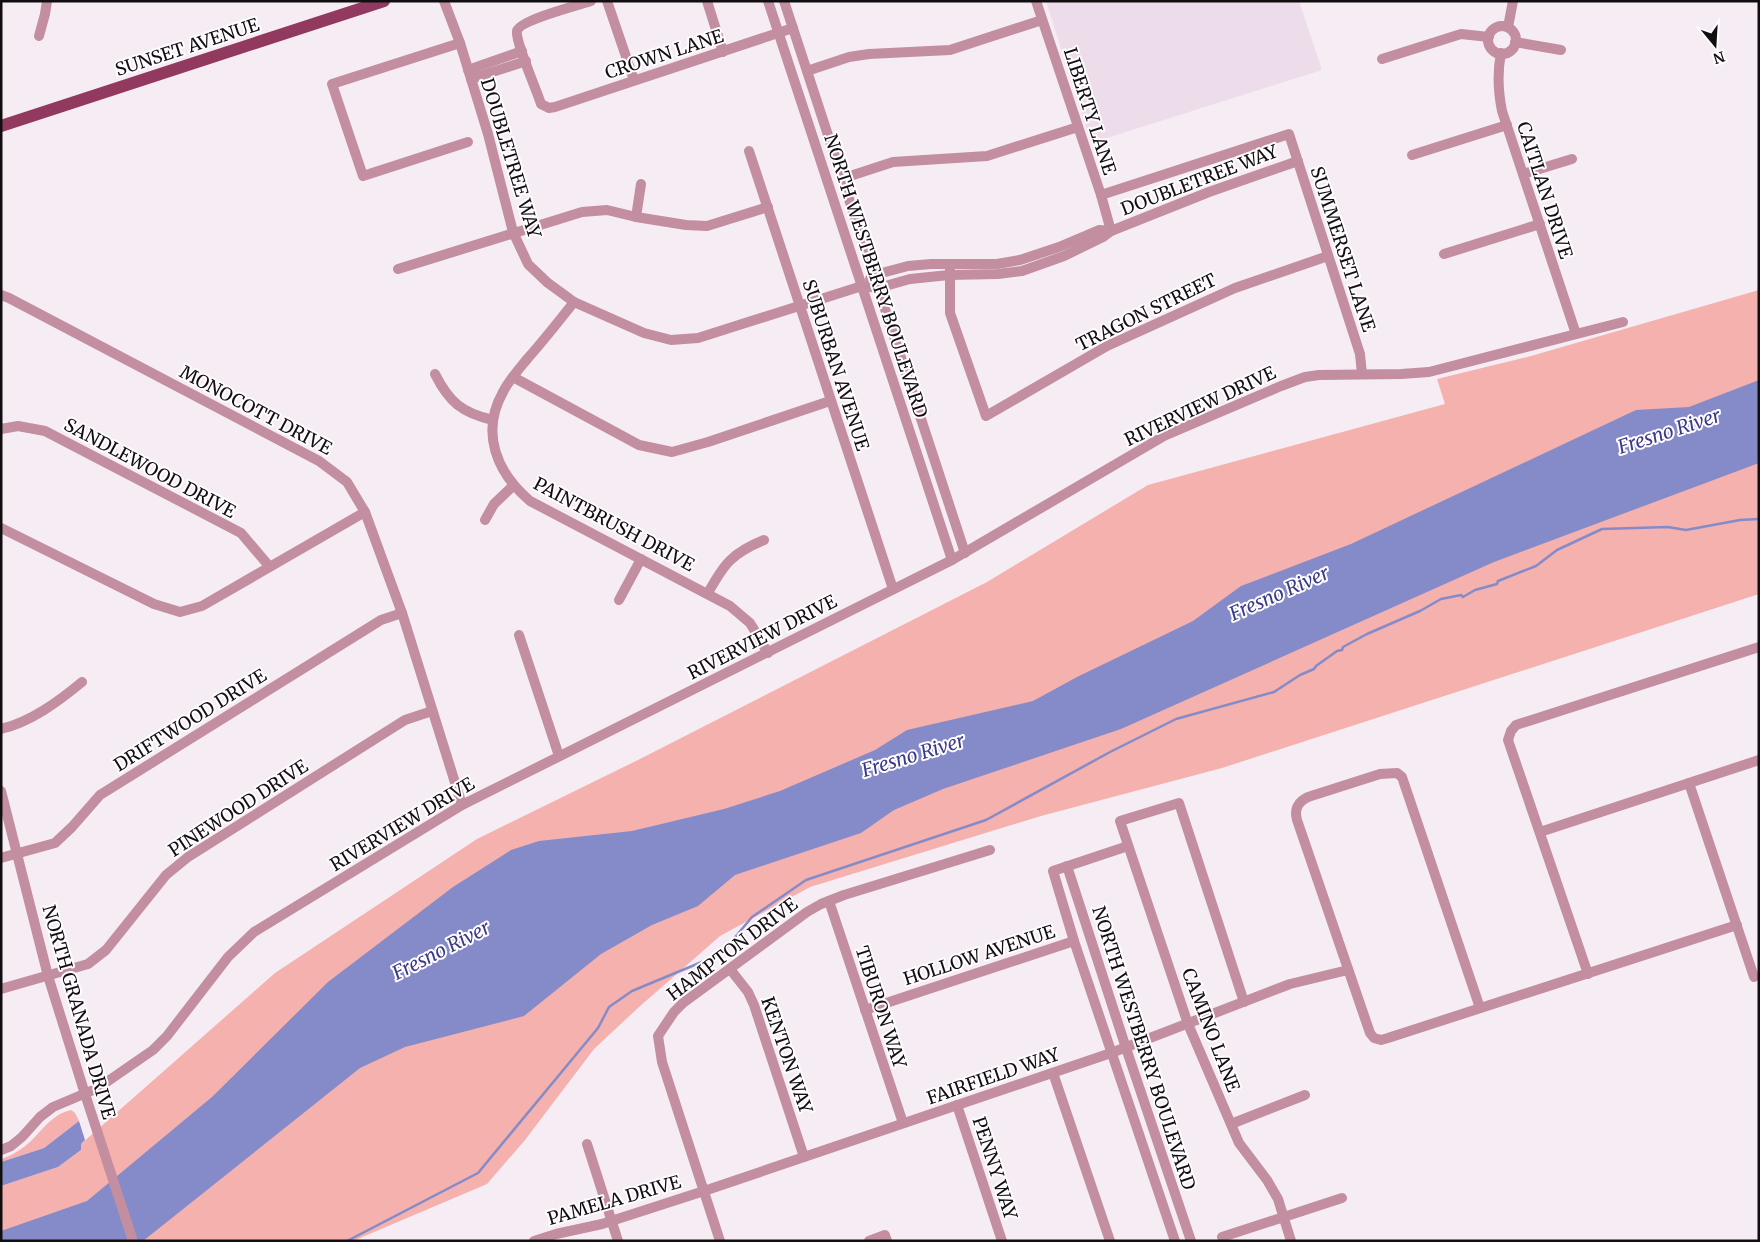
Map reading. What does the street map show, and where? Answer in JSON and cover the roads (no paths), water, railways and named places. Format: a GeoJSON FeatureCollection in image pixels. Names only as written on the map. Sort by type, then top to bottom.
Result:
{"type":"FeatureCollection","features":[{"type":"Feature","properties":{"kind":"main road","name":"SUNSET AVENUE"},"geometry":{"type":"LineString","coordinates":[[1,126],[384,1]]}},
{"type":"Feature","properties":{"kind":"street"},"geometry":{"type":"LineString","coordinates":[[39,36],[47,1]]}},
{"type":"Feature","properties":{"kind":"street","name":"DOUBLETREE WAY"},"geometry":{"type":"LineString","coordinates":[[444,1],[460,43],[488,134],[513,232],[528,264],[548,283],[574,302],[644,333],[671,340],[698,338],[862,286],[874,275],[908,266],[997,264],[1020,260],[1059,247],[1099,230],[1111,231]]}},
{"type":"Feature","properties":{"kind":"street"},"geometry":{"type":"LineString","coordinates":[[469,74],[524,56],[516,34],[521,25],[551,13],[591,1]]}},
{"type":"Feature","properties":{"kind":"street"},"geometry":{"type":"LineString","coordinates":[[607,1],[634,80]]}},
{"type":"Feature","properties":{"kind":"street"},"geometry":{"type":"LineString","coordinates":[[707,1],[723,52]]}},
{"type":"Feature","properties":{"kind":"street","name":"NORTH WESTBERRY BOULEVARD"},"geometry":{"type":"LineString","coordinates":[[768,1],[952,560]]}},
{"type":"Feature","properties":{"kind":"street","name":"NORTH WESTBERRY BOULEVARD"},"geometry":{"type":"LineString","coordinates":[[784,1],[844,178],[965,553]]}},
{"type":"Feature","properties":{"kind":"street","name":"LIBERTY LANE"},"geometry":{"type":"LineString","coordinates":[[1036,1],[1101,195],[1111,231]]}},
{"type":"Feature","properties":{"kind":"street"},"geometry":{"type":"LineString","coordinates":[[1508,28],[1513,1]]}},
{"type":"Feature","properties":{"kind":"street"},"geometry":{"type":"LineString","coordinates":[[807,71],[869,54],[950,50],[1042,20]]}},
{"type":"Feature","properties":{"kind":"street","name":"CROWN LANE"},"geometry":{"type":"LineString","coordinates":[[524,56],[541,104],[545,107],[555,107],[793,28]]}},
{"type":"Feature","properties":{"kind":"street"},"geometry":{"type":"LineString","coordinates":[[1496,28],[1508,28],[1514,34],[1515,42],[1509,52],[1501,53],[1492,49],[1488,37],[1496,28]]}},
{"type":"Feature","properties":{"kind":"street"},"geometry":{"type":"LineString","coordinates":[[1382,59],[1460,34],[1488,37]]}},
{"type":"Feature","properties":{"kind":"street"},"geometry":{"type":"LineString","coordinates":[[1515,42],[1561,50]]}},
{"type":"Feature","properties":{"kind":"street"},"geometry":{"type":"LineString","coordinates":[[460,43],[332,84],[363,176],[466,143]]}},
{"type":"Feature","properties":{"kind":"street","name":"CAITLAN DRIVE"},"geometry":{"type":"LineString","coordinates":[[1501,53],[1498,91],[1507,125],[1576,334]]}},
{"type":"Feature","properties":{"kind":"street"},"geometry":{"type":"LineString","coordinates":[[1412,155],[1507,125]]}},
{"type":"Feature","properties":{"kind":"street"},"geometry":{"type":"LineString","coordinates":[[844,178],[893,162],[988,156],[1078,127]]}},
{"type":"Feature","properties":{"kind":"street","name":"DOUBLETREE WAY"},"geometry":{"type":"LineString","coordinates":[[1101,195],[1290,134]]}},
{"type":"Feature","properties":{"kind":"street","name":"SUMMERSET LANE"},"geometry":{"type":"LineString","coordinates":[[1290,134],[1360,354],[1362,374]]}},
{"type":"Feature","properties":{"kind":"street","name":"SUBURBAN AVENUE"},"geometry":{"type":"LineString","coordinates":[[749,151],[893,589]]}},
{"type":"Feature","properties":{"kind":"street"},"geometry":{"type":"LineString","coordinates":[[1523,174],[1572,159]]}},
{"type":"Feature","properties":{"kind":"street","name":"DOUBLETREE WAY"},"geometry":{"type":"LineString","coordinates":[[862,286],[878,288],[910,279],[1022,271],[1064,256],[1111,231],[1209,192],[1298,161]]}},
{"type":"Feature","properties":{"kind":"street"},"geometry":{"type":"LineString","coordinates":[[636,217],[641,184]]}},
{"type":"Feature","properties":{"kind":"street"},"geometry":{"type":"LineString","coordinates":[[398,269],[582,212],[607,210],[636,217],[686,225],[707,226],[768,207]]}},
{"type":"Feature","properties":{"kind":"street"},"geometry":{"type":"LineString","coordinates":[[1444,254],[1540,224]]}},
{"type":"Feature","properties":{"kind":"street","name":"TRAGON STREET"},"geometry":{"type":"LineString","coordinates":[[949,275],[950,313],[986,416],[1107,346],[1235,288],[1328,256]]}},
{"type":"Feature","properties":{"kind":"street"},"geometry":{"type":"LineString","coordinates":[[949,275],[950,264]]}},
{"type":"Feature","properties":{"kind":"street","name":"MONOCOTT DRIVE"},"geometry":{"type":"LineString","coordinates":[[1,295],[319,461],[346,482],[365,512],[402,613],[462,805]]}},
{"type":"Feature","properties":{"kind":"street","name":"PAINTBRUSH DRIVE"},"geometry":{"type":"LineString","coordinates":[[574,302],[513,377],[497,405],[493,420],[493,438],[497,460],[504,473],[513,486],[530,500],[730,606],[750,623],[768,653]]}},
{"type":"Feature","properties":{"kind":"street","name":"RIVERVIEW DRIVE"},"geometry":{"type":"LineString","coordinates":[[1,1150],[22,1137],[40,1117],[53,1107],[110,1082],[153,1050],[167,1036],[228,957],[254,932],[462,805],[952,560],[1164,436],[1292,381],[1319,375],[1429,372],[1623,322]]}},
{"type":"Feature","properties":{"kind":"street"},"geometry":{"type":"LineString","coordinates":[[435,374],[449,398],[457,406],[468,413],[493,420]]}},
{"type":"Feature","properties":{"kind":"street"},"geometry":{"type":"LineString","coordinates":[[513,377],[639,445],[672,452],[708,442],[830,401]]}},
{"type":"Feature","properties":{"kind":"street","name":"SANDLEWOOD DRIVE"},"geometry":{"type":"LineString","coordinates":[[1,429],[18,426],[45,431],[241,534],[269,566]]}},
{"type":"Feature","properties":{"kind":"street"},"geometry":{"type":"LineString","coordinates":[[485,520],[494,504],[513,486]]}},
{"type":"Feature","properties":{"kind":"street"},"geometry":{"type":"LineString","coordinates":[[1,528],[154,604],[180,612],[202,606],[365,512]]}},
{"type":"Feature","properties":{"kind":"street"},"geometry":{"type":"LineString","coordinates":[[708,593],[721,570],[731,558],[739,551],[764,540]]}},
{"type":"Feature","properties":{"kind":"street"},"geometry":{"type":"LineString","coordinates":[[619,600],[641,559]]}},
{"type":"Feature","properties":{"kind":"street","name":"DRIFTWOOD DRIVE"},"geometry":{"type":"LineString","coordinates":[[1,858],[55,843],[72,827],[100,794],[381,620],[402,613]]}},
{"type":"Feature","properties":{"kind":"street"},"geometry":{"type":"LineString","coordinates":[[519,635],[559,756]]}},
{"type":"Feature","properties":{"kind":"street"},"geometry":{"type":"LineString","coordinates":[[1588,974],[1508,740],[1511,730],[1516,725],[1759,647]]}},
{"type":"Feature","properties":{"kind":"street"},"geometry":{"type":"LineString","coordinates":[[1,729],[20,723],[33,716],[82,682]]}},
{"type":"Feature","properties":{"kind":"street","name":"PINEWOOD DRIVE"},"geometry":{"type":"LineString","coordinates":[[1,989],[88,964],[106,950],[166,875],[188,857],[405,720],[432,711]]}},
{"type":"Feature","properties":{"kind":"street"},"geometry":{"type":"LineString","coordinates":[[1540,832],[1759,760]]}},
{"type":"Feature","properties":{"kind":"street"},"geometry":{"type":"LineString","coordinates":[[1480,1008],[1402,777],[1397,773],[1380,774],[1308,797],[1301,801],[1295,813],[1370,1033],[1374,1038],[1381,1040],[1388,1038],[1737,926]]}},
{"type":"Feature","properties":{"kind":"street"},"geometry":{"type":"LineString","coordinates":[[1689,783],[1754,978]]}},
{"type":"Feature","properties":{"kind":"street","name":"NORTH GRANADA DRIVE"},"geometry":{"type":"LineString","coordinates":[[1,791],[48,976],[84,1094],[133,1241]]}},
{"type":"Feature","properties":{"kind":"street","name":"CAMINO LANE"},"geometry":{"type":"LineString","coordinates":[[1244,1002],[1179,803],[1120,821],[1188,1024],[1239,1143],[1267,1180],[1278,1199],[1291,1241]]}},
{"type":"Feature","properties":{"kind":"street"},"geometry":{"type":"LineString","coordinates":[[1067,866],[1128,846]]}},
{"type":"Feature","properties":{"kind":"street","name":"HAMPTON DRIVE"},"geometry":{"type":"LineString","coordinates":[[704,1191],[662,1062],[658,1036],[674,1012],[683,1003],[807,912],[829,901],[990,850]]}},
{"type":"Feature","properties":{"kind":"street","name":"NORTH WESTBERRY BOULEVARD"},"geometry":{"type":"LineString","coordinates":[[1175,1241],[1074,941],[1053,871],[1067,866],[1191,1241]]}},
{"type":"Feature","properties":{"kind":"street","name":"TIBURON WAY"},"geometry":{"type":"LineString","coordinates":[[829,901],[903,1123]]}},
{"type":"Feature","properties":{"kind":"street","name":"HOLLOW AVENUE"},"geometry":{"type":"LineString","coordinates":[[865,1010],[1074,941]]}},
{"type":"Feature","properties":{"kind":"street","name":"KENTON WAY"},"geometry":{"type":"LineString","coordinates":[[730,969],[748,992],[754,1005],[804,1157]]}},
{"type":"Feature","properties":{"kind":"street","name":"FAIRFIELD WAY"},"geometry":{"type":"LineString","coordinates":[[704,1191],[1126,1048],[1290,984],[1348,970]]}},
{"type":"Feature","properties":{"kind":"street"},"geometry":{"type":"LineString","coordinates":[[1053,1073],[1110,1241]]}},
{"type":"Feature","properties":{"kind":"street"},"geometry":{"type":"LineString","coordinates":[[1231,1124],[1304,1095]]}},
{"type":"Feature","properties":{"kind":"street","name":"PENNY WAY"},"geometry":{"type":"LineString","coordinates":[[957,1105],[1002,1241]]}},
{"type":"Feature","properties":{"kind":"street"},"geometry":{"type":"LineString","coordinates":[[587,1144],[618,1241]]}},
{"type":"Feature","properties":{"kind":"street"},"geometry":{"type":"LineString","coordinates":[[704,1191],[720,1241]]}},
{"type":"Feature","properties":{"kind":"street","name":"PAMELA DRIVE"},"geometry":{"type":"LineString","coordinates":[[534,1241],[612,1221],[704,1191]]}},
{"type":"Feature","properties":{"kind":"street"},"geometry":{"type":"LineString","coordinates":[[1222,1238],[1342,1198]]}},
{"type":"Feature","properties":{"kind":"street"},"geometry":{"type":"LineString","coordinates":[[869,1241],[886,1238]]}},
{"type":"Feature","properties":{"kind":"water","name":"Fresno River"},"geometry":{"type":"Polygon","coordinates":[[[1759,380],[1759,463],[1494,562],[1121,729],[943,789],[894,810],[861,833],[735,875],[698,906],[652,925],[601,954],[524,1016],[405,1047],[360,1068],[143,1241],[1,1241],[1,1231],[87,1201],[212,1097],[328,982],[453,887],[511,850],[539,841],[632,831],[724,809],[780,791],[875,750],[907,730],[1033,701],[1077,677],[1193,621],[1241,586],[1351,544],[1636,410],[1689,407],[1759,380]]]}},
{"type":"Feature","properties":{"kind":"water"},"geometry":{"type":"Polygon","coordinates":[[[79,1121],[85,1140],[81,1144],[81,1150],[58,1167],[1,1186],[1,1162],[44,1148],[79,1121]]]}},
{"type":"Feature","properties":{"kind":"waterway"},"geometry":{"type":"LineString","coordinates":[[347,1241],[478,1173],[598,1028],[609,1007],[632,991],[721,954],[752,917],[806,880],[986,820],[1110,752],[1176,719],[1274,692],[1300,675],[1314,669],[1337,651],[1342,650],[1343,647],[1367,634],[1420,611],[1441,599],[1461,595],[1463,597],[1475,590],[1497,584],[1498,581],[1536,566],[1557,550],[1602,529],[1668,527],[1686,530],[1740,520],[1759,519]]}}]}
